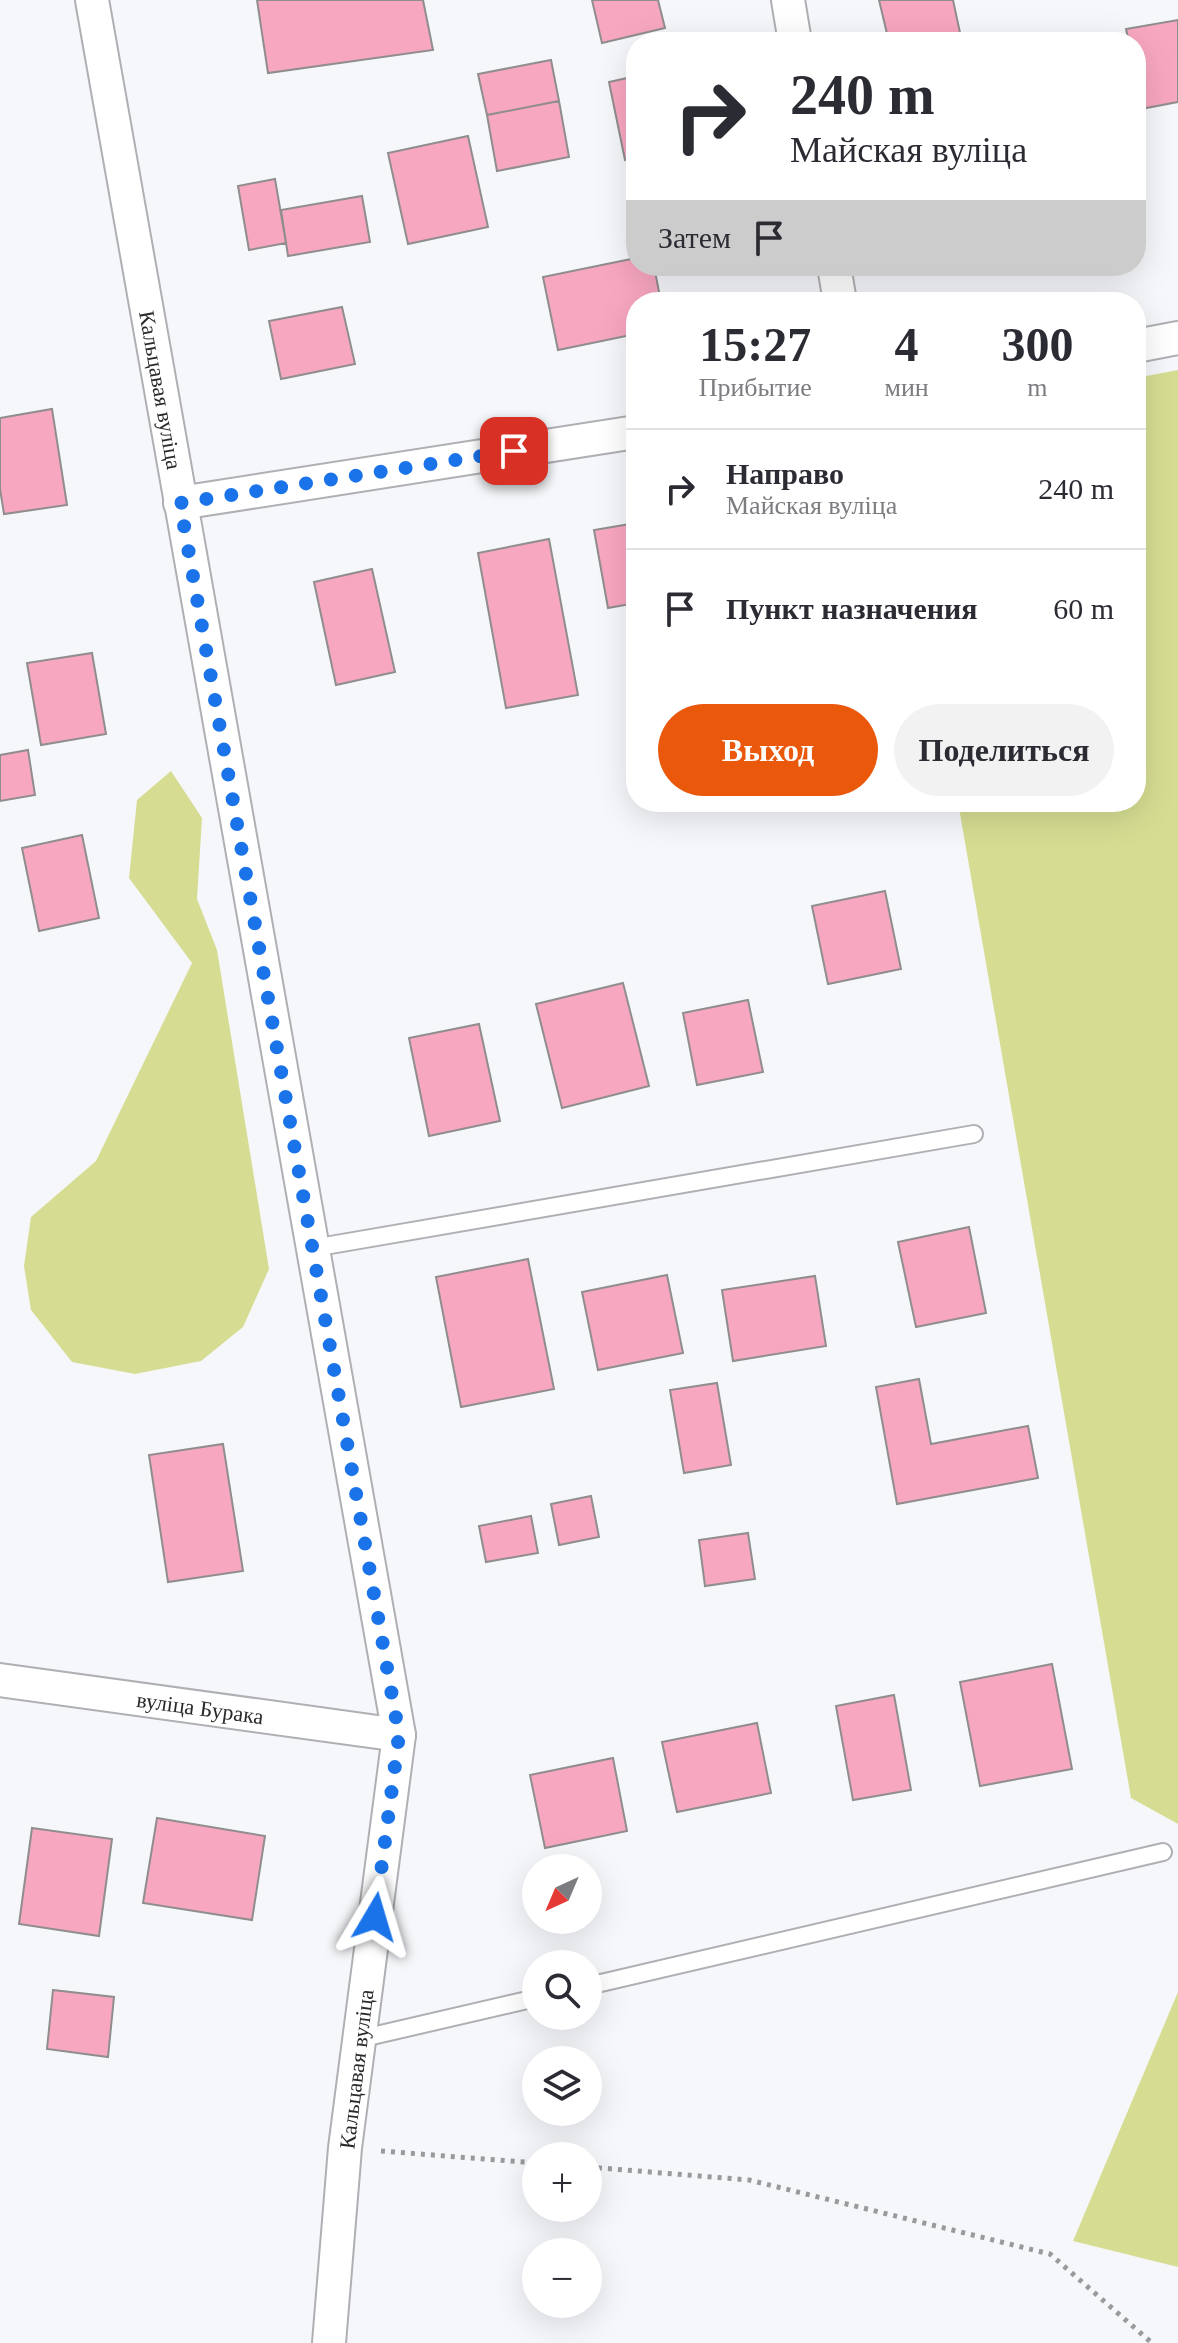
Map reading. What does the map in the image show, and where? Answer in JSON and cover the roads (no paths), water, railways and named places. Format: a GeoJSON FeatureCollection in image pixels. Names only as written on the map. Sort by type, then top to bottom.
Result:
{"type":"FeatureCollection","features":[{"type":"Feature","properties":{"kind":"street","name":"Кальцавая вуліца"},"geometry":{"type":"LineString","coordinates":[[92,0],[399,1735],[345,2148],[329,2343]]}},
{"type":"Feature","properties":{"kind":"street"},"geometry":{"type":"LineString","coordinates":[[788,0],[793,32]]}},
{"type":"Feature","properties":{"kind":"street"},"geometry":{"type":"LineString","coordinates":[[1146,344],[1178,338]]}},
{"type":"Feature","properties":{"kind":"street"},"geometry":{"type":"LineString","coordinates":[[180,503],[626,434]]}},
{"type":"Feature","properties":{"kind":"street","name":"вуліца Бурака"},"geometry":{"type":"LineString","coordinates":[[0,1680],[399,1735]]}},
{"type":"Feature","properties":{"kind":"lane"},"geometry":{"type":"LineString","coordinates":[[313,1248],[974,1134]]}},
{"type":"Feature","properties":{"kind":"lane"},"geometry":{"type":"LineString","coordinates":[[602,1983],[1163,1852]]}},
{"type":"Feature","properties":{"kind":"lane"},"geometry":{"type":"LineString","coordinates":[[359,2039],[522,2001]]}}]}
